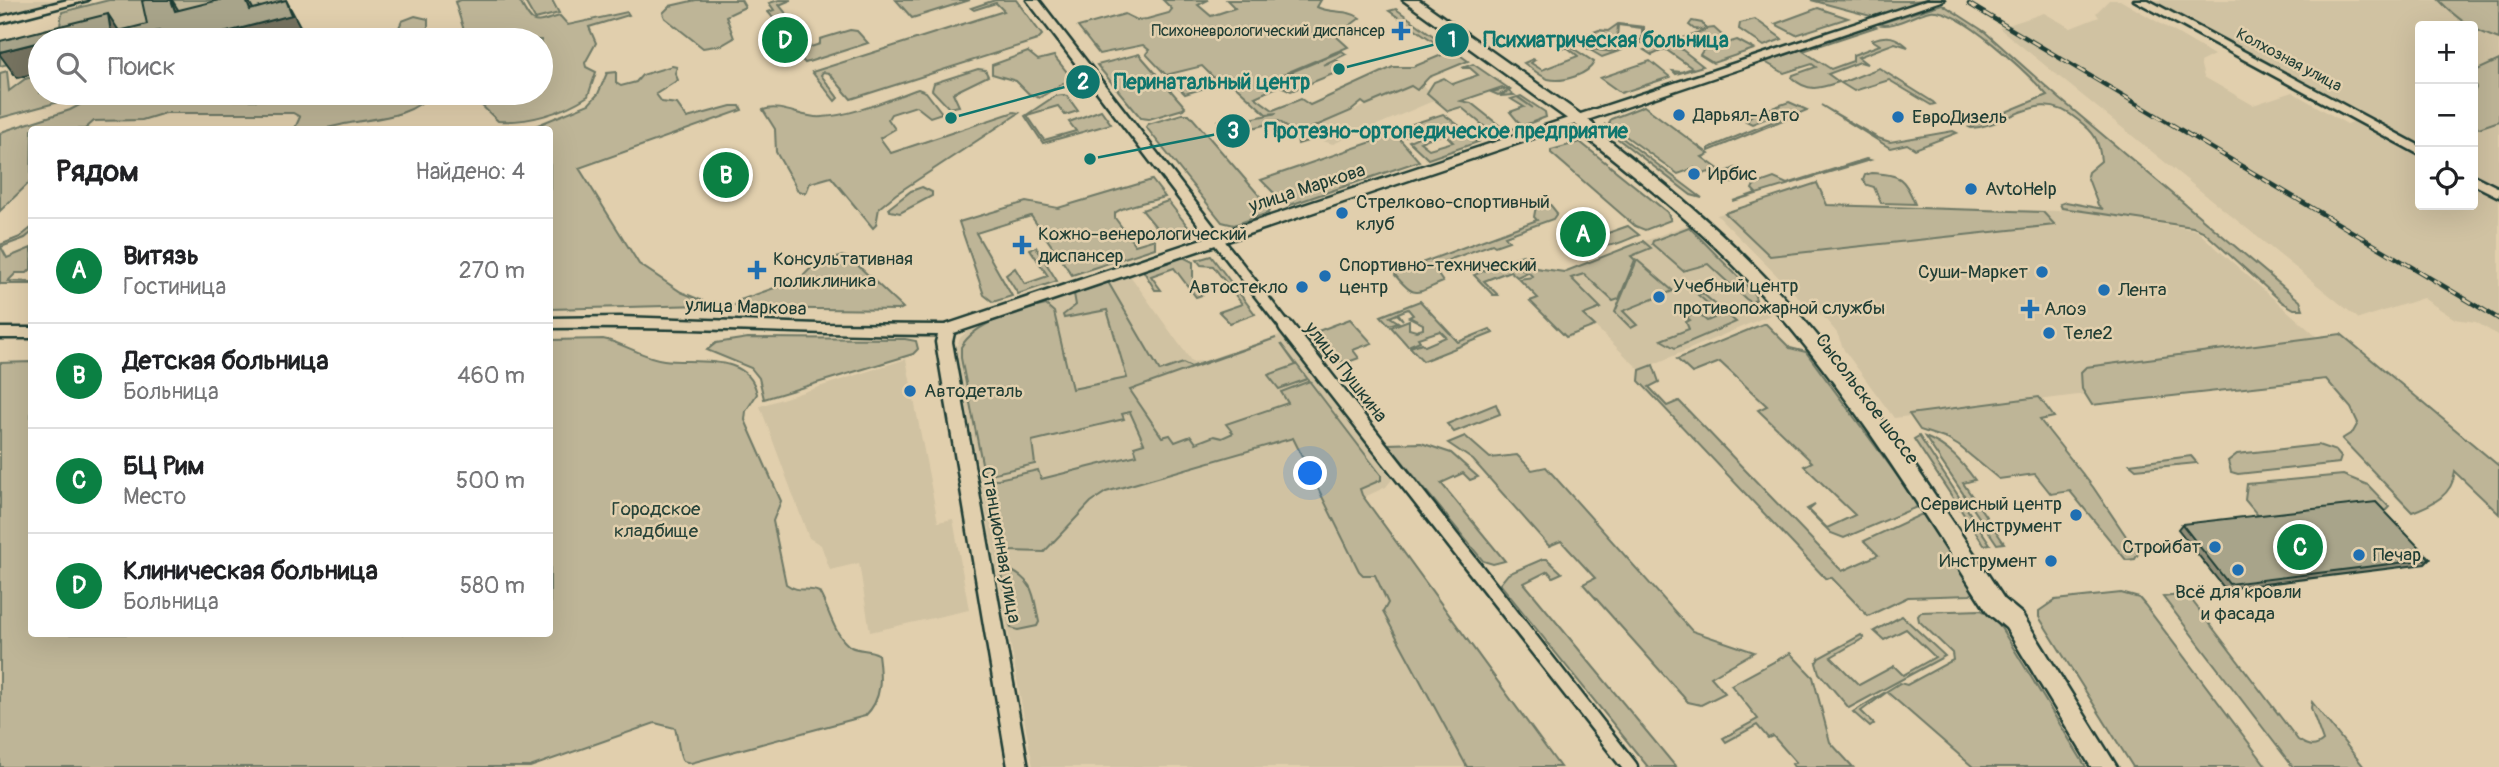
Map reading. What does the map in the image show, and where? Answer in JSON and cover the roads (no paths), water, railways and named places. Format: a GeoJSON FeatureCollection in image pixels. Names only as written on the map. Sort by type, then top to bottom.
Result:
{"type":"FeatureCollection","features":[{"type":"Feature","properties":{"kind":"main road","name":"Сысольское шоссе"},"geometry":{"type":"LineString","coordinates":[[1410,0],[1582,123],[1588,132],[1696,218],[1782,305],[1847,385],[1996,606],[2014,621],[2105,767]]}},
{"type":"Feature","properties":{"kind":"street"},"geometry":{"type":"LineString","coordinates":[[0,20],[82,0]]}},
{"type":"Feature","properties":{"kind":"street","name":"улица Пушкина"},"geometry":{"type":"LineString","coordinates":[[1033,0],[1630,767]]}},
{"type":"Feature","properties":{"kind":"street","name":"улица Маркова"},"geometry":{"type":"LineString","coordinates":[[553,323],[620,322],[818,329],[947,330],[1216,238],[1582,123],[1938,0]]}},
{"type":"Feature","properties":{"kind":"street","name":"Колхозная улица"},"geometry":{"type":"LineString","coordinates":[[2140,0],[2415,147]]}},
{"type":"Feature","properties":{"kind":"street"},"geometry":{"type":"LineString","coordinates":[[2478,182],[2499,193]]}},
{"type":"Feature","properties":{"kind":"street","name":"Станционная улица"},"geometry":{"type":"LineString","coordinates":[[947,330],[944,342],[1018,767]]}},
{"type":"Feature","properties":{"kind":"street"},"geometry":{"type":"LineString","coordinates":[[0,333],[28,333]]}},
{"type":"Feature","properties":{"kind":"railway"},"geometry":{"type":"LineString","coordinates":[[1969,4],[2499,319]]}},
{"type":"Feature","properties":{"kind":"place","name":"Психоневрологический диспансер"},"geometry":{"type":"Point","coordinates":[1401,31]}},
{"type":"Feature","properties":{"kind":"place","name":"Клиническая больница"},"geometry":{"type":"Point","coordinates":[785,40]}},
{"type":"Feature","properties":{"kind":"place","name":"Психиатрическая больница"},"geometry":{"type":"Point","coordinates":[1339,69]}},
{"type":"Feature","properties":{"kind":"place","name":"Дарьял-Авто"},"geometry":{"type":"Point","coordinates":[1679,115]}},
{"type":"Feature","properties":{"kind":"place","name":"ЕвроДизель"},"geometry":{"type":"Point","coordinates":[1898,117]}},
{"type":"Feature","properties":{"kind":"place","name":"Перинатальный центр"},"geometry":{"type":"Point","coordinates":[951,118]}},
{"type":"Feature","properties":{"kind":"place","name":"Протезно-ортопедическое предприятие"},"geometry":{"type":"Point","coordinates":[1090,159]}},
{"type":"Feature","properties":{"kind":"place","name":"Ирбис"},"geometry":{"type":"Point","coordinates":[1694,174]}},
{"type":"Feature","properties":{"kind":"place","name":"Детская больница"},"geometry":{"type":"Point","coordinates":[726,175]}},
{"type":"Feature","properties":{"kind":"place","name":"AvtoHelp"},"geometry":{"type":"Point","coordinates":[1971,189]}},
{"type":"Feature","properties":{"kind":"place","name":"Стрелково-спортивный клуб"},"geometry":{"type":"Point","coordinates":[1342,213]}},
{"type":"Feature","properties":{"kind":"place","name":"Витязь"},"geometry":{"type":"Point","coordinates":[1583,234]}},
{"type":"Feature","properties":{"kind":"place","name":"Кожно-венерологический диспансер"},"geometry":{"type":"Point","coordinates":[1022,245]}},
{"type":"Feature","properties":{"kind":"place","name":"Консультативная поликлиника"},"geometry":{"type":"Point","coordinates":[757,270]}},
{"type":"Feature","properties":{"kind":"place","name":"Суши-Маркет"},"geometry":{"type":"Point","coordinates":[2042,272]}},
{"type":"Feature","properties":{"kind":"place","name":"Спортивно-технический центр"},"geometry":{"type":"Point","coordinates":[1325,276]}},
{"type":"Feature","properties":{"kind":"place","name":"Автостекло"},"geometry":{"type":"Point","coordinates":[1302,287]}},
{"type":"Feature","properties":{"kind":"place","name":"Лента"},"geometry":{"type":"Point","coordinates":[2104,290]}},
{"type":"Feature","properties":{"kind":"place","name":"Учебный центр противопожарной службы"},"geometry":{"type":"Point","coordinates":[1659,297]}},
{"type":"Feature","properties":{"kind":"place","name":"Алоэ"},"geometry":{"type":"Point","coordinates":[2030,309]}},
{"type":"Feature","properties":{"kind":"place","name":"Теле2"},"geometry":{"type":"Point","coordinates":[2049,333]}},
{"type":"Feature","properties":{"kind":"place","name":"Автодеталь"},"geometry":{"type":"Point","coordinates":[910,391]}},
{"type":"Feature","properties":{"kind":"place","name":"Сервисный центр Инструмент"},"geometry":{"type":"Point","coordinates":[2076,515]}},
{"type":"Feature","properties":{"kind":"place","name":"Стройбат"},"geometry":{"type":"Point","coordinates":[2215,547]}},
{"type":"Feature","properties":{"kind":"place","name":"БЦ Рим"},"geometry":{"type":"Point","coordinates":[2300,547]}},
{"type":"Feature","properties":{"kind":"place","name":"Печар"},"geometry":{"type":"Point","coordinates":[2359,555]}},
{"type":"Feature","properties":{"kind":"place","name":"Инструмент"},"geometry":{"type":"Point","coordinates":[2051,561]}},
{"type":"Feature","properties":{"kind":"place","name":"Всё для кровли и фасада"},"geometry":{"type":"Point","coordinates":[2238,570]}},
{"type":"Feature","properties":{"kind":"park label","name":"Городское кладбище"},"geometry":{"type":"Point","coordinates":[656,520]}}]}
